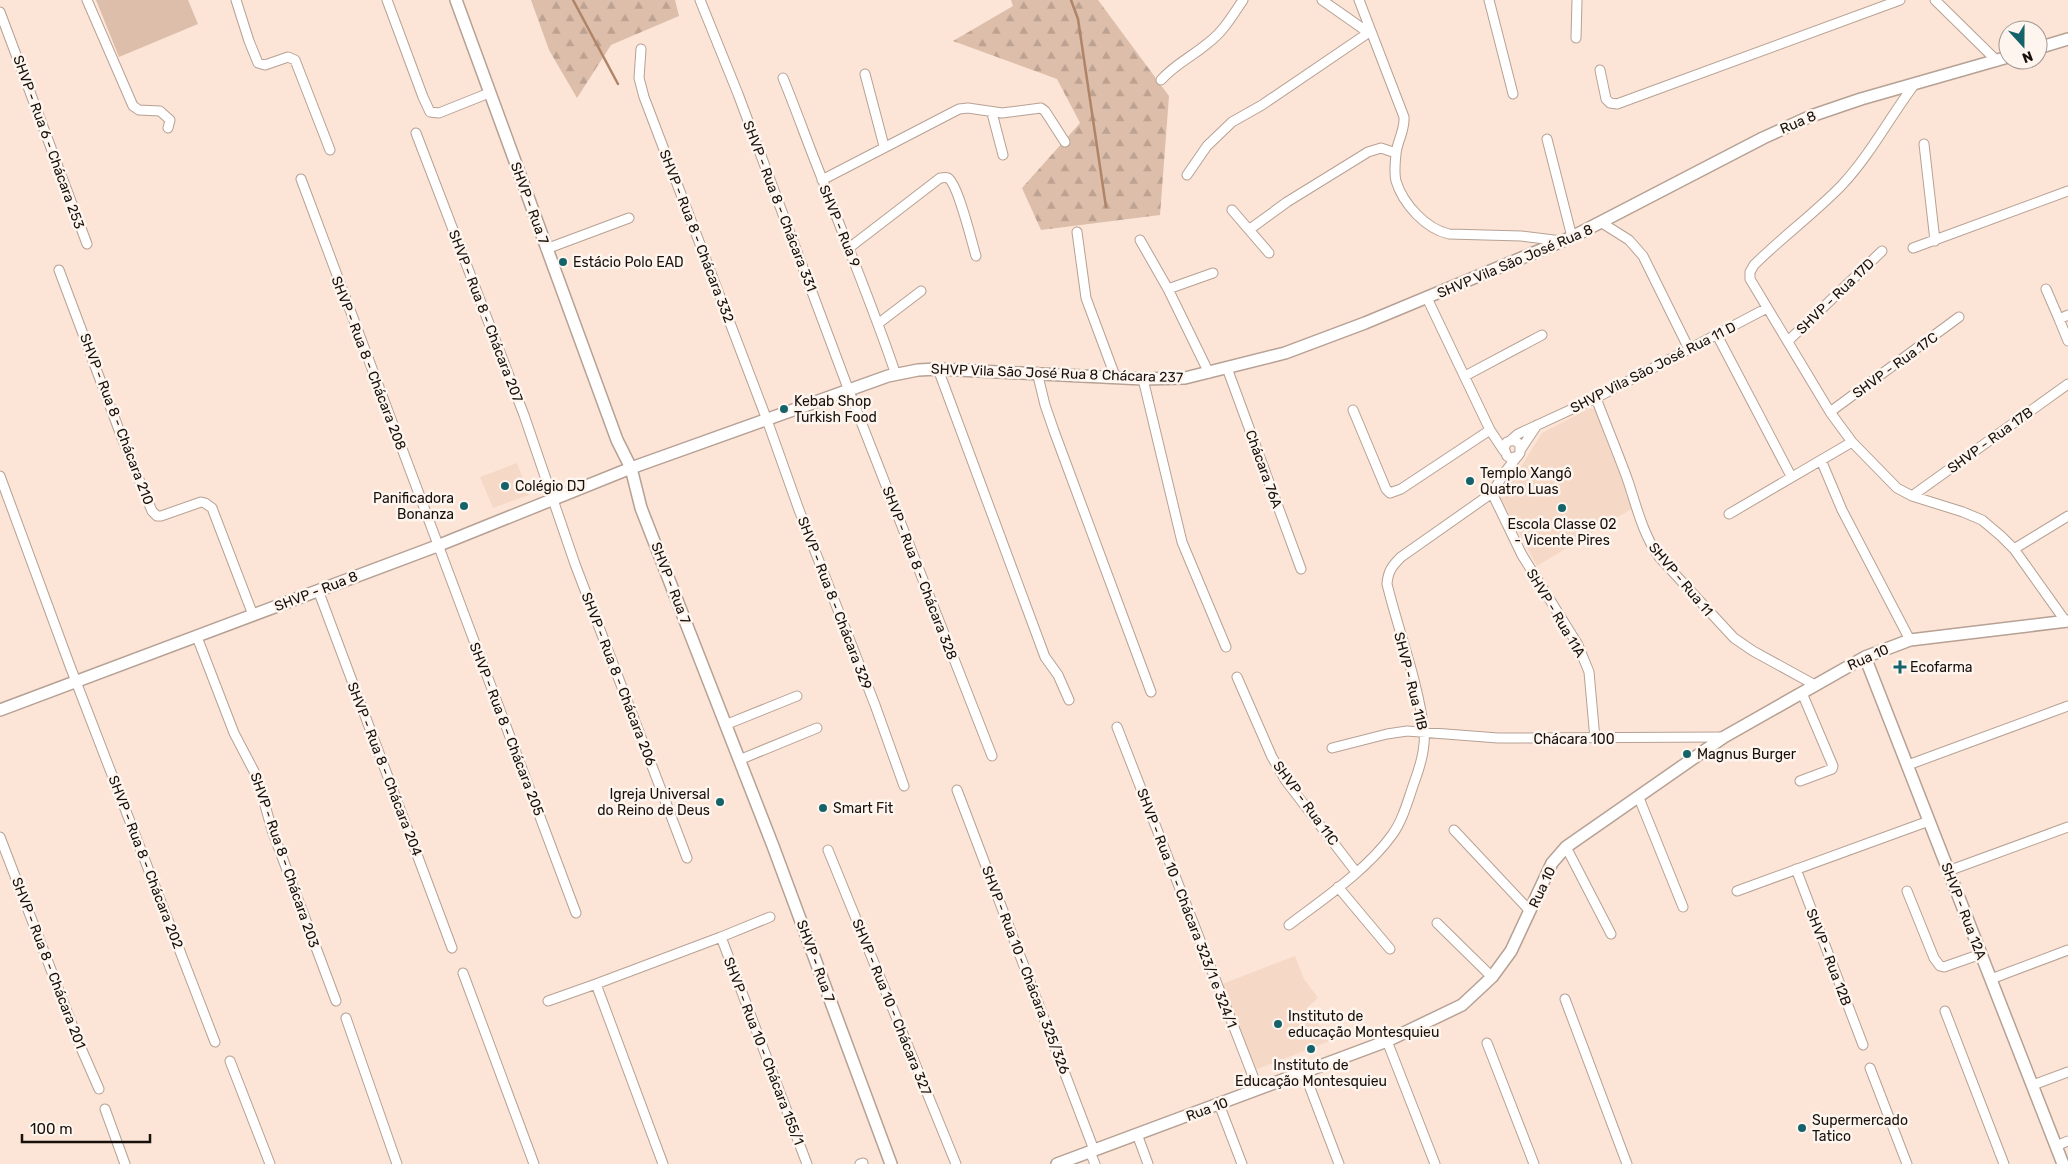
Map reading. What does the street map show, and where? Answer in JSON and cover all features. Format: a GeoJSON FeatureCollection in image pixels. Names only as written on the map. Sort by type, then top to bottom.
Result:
{"type":"FeatureCollection","features":[{"type":"Feature","properties":{"kind":"street"},"geometry":{"type":"LineString","coordinates":[[88,0],[133,106],[139,110],[160,110],[170,120],[168,128]]}},
{"type":"Feature","properties":{"kind":"street"},"geometry":{"type":"LineString","coordinates":[[236,0],[248,41],[258,63],[265,65],[288,57],[295,60],[330,150]]}},
{"type":"Feature","properties":{"kind":"street"},"geometry":{"type":"LineString","coordinates":[[387,0],[430,112],[439,112],[489,93]]}},
{"type":"Feature","properties":{"kind":"street","name":"SHVP - Rua 7"},"geometry":{"type":"LineString","coordinates":[[456,0],[617,440],[631,468],[641,508],[776,855],[891,1164]]}},
{"type":"Feature","properties":{"kind":"street","name":"SHVP - Rua 8 - Chácara 331"},"geometry":{"type":"LineString","coordinates":[[700,0],[738,94],[849,390]]}},
{"type":"Feature","properties":{"kind":"street"},"geometry":{"type":"LineString","coordinates":[[1161,80],[1168,71],[1209,43],[1225,26],[1244,0]]}},
{"type":"Feature","properties":{"kind":"street"},"geometry":{"type":"LineString","coordinates":[[1322,0],[1370,32]]}},
{"type":"Feature","properties":{"kind":"street"},"geometry":{"type":"LineString","coordinates":[[1359,0],[1404,117],[1404,127],[1396,153],[1395,172],[1402,193],[1427,224],[1439,232],[1456,235],[1568,239],[1546,139]]}},
{"type":"Feature","properties":{"kind":"street"},"geometry":{"type":"LineString","coordinates":[[1488,0],[1513,94]]}},
{"type":"Feature","properties":{"kind":"street"},"geometry":{"type":"LineString","coordinates":[[1576,0],[1576,38]]}},
{"type":"Feature","properties":{"kind":"street"},"geometry":{"type":"LineString","coordinates":[[1600,70],[1606,99],[1610,103],[1617,104],[1900,0]]}},
{"type":"Feature","properties":{"kind":"street"},"geometry":{"type":"LineString","coordinates":[[1936,0],[1998,55]]}},
{"type":"Feature","properties":{"kind":"street","name":"SHVP - Rua 6 - Chácara 253"},"geometry":{"type":"LineString","coordinates":[[0,12],[87,244]]}},
{"type":"Feature","properties":{"kind":"street"},"geometry":{"type":"LineString","coordinates":[[1187,174],[1207,146],[1232,122],[1370,32]]}},
{"type":"Feature","properties":{"kind":"street"},"geometry":{"type":"LineString","coordinates":[[2048,45],[2068,39]]}},
{"type":"Feature","properties":{"kind":"street","name":"SHVP - Rua 8 - Chácara 332"},"geometry":{"type":"LineString","coordinates":[[641,49],[640,87],[767,420]]}},
{"type":"Feature","properties":{"kind":"street","name":"Rua 8"},"geometry":{"type":"LineString","coordinates":[[1602,223],[1788,126],[1861,99],[1998,60]]}},
{"type":"Feature","properties":{"kind":"street"},"geometry":{"type":"LineString","coordinates":[[865,74],[884,146]]}},
{"type":"Feature","properties":{"kind":"street","name":"SHVP - Rua 9"},"geometry":{"type":"LineString","coordinates":[[783,78],[879,323],[896,375]]}},
{"type":"Feature","properties":{"kind":"street"},"geometry":{"type":"LineString","coordinates":[[1914,84],[1863,158],[1843,183],[1815,212],[1752,267],[1750,278],[1830,412],[1852,442],[1897,488],[1912,496],[1982,520],[2014,549],[2067,622]]}},
{"type":"Feature","properties":{"kind":"street"},"geometry":{"type":"LineString","coordinates":[[822,180],[884,146],[959,109],[1014,112],[1041,108],[1045,111],[1065,142]]}},
{"type":"Feature","properties":{"kind":"street"},"geometry":{"type":"LineString","coordinates":[[992,112],[1003,155]]}},
{"type":"Feature","properties":{"kind":"street","name":"SHVP - Rua 8 - Chácara 207"},"geometry":{"type":"LineString","coordinates":[[416,133],[524,415],[553,500]]}},
{"type":"Feature","properties":{"kind":"street"},"geometry":{"type":"LineString","coordinates":[[1924,144],[1935,241]]}},
{"type":"Feature","properties":{"kind":"street"},"geometry":{"type":"LineString","coordinates":[[1250,229],[1287,202],[1368,152],[1382,148],[1396,153]]}},
{"type":"Feature","properties":{"kind":"street"},"geometry":{"type":"LineString","coordinates":[[849,248],[916,195],[940,178],[945,177],[950,180],[958,196],[976,256]]}},
{"type":"Feature","properties":{"kind":"street","name":"SHVP - Rua 8 - Chácara 208"},"geometry":{"type":"LineString","coordinates":[[300,180],[437,546]]}},
{"type":"Feature","properties":{"kind":"street"},"geometry":{"type":"LineString","coordinates":[[1913,248],[2068,191]]}},
{"type":"Feature","properties":{"kind":"street"},"geometry":{"type":"LineString","coordinates":[[1232,210],[1269,253]]}},
{"type":"Feature","properties":{"kind":"street"},"geometry":{"type":"LineString","coordinates":[[546,248],[629,218]]}},
{"type":"Feature","properties":{"kind":"street"},"geometry":{"type":"LineString","coordinates":[[1602,223],[1629,240],[1644,256],[1689,349]]}},
{"type":"Feature","properties":{"kind":"street","name":"SHVP Vila São José Rua 8"},"geometry":{"type":"LineString","coordinates":[[1427,298],[1602,223]]}},
{"type":"Feature","properties":{"kind":"street"},"geometry":{"type":"LineString","coordinates":[[1077,232],[1086,298],[1115,376]]}},
{"type":"Feature","properties":{"kind":"street"},"geometry":{"type":"LineString","coordinates":[[1140,240],[1168,289],[1209,373]]}},
{"type":"Feature","properties":{"kind":"street","name":"SHVP - Rua 17D"},"geometry":{"type":"LineString","coordinates":[[1788,341],[1882,251]]}},
{"type":"Feature","properties":{"kind":"street","name":"SHVP - Rua 8 - Chácara 210"},"geometry":{"type":"LineString","coordinates":[[59,270],[125,446],[152,511],[157,516],[160,516],[201,502],[208,504],[212,508],[253,615]]}},
{"type":"Feature","properties":{"kind":"street"},"geometry":{"type":"LineString","coordinates":[[1168,289],[1213,273]]}},
{"type":"Feature","properties":{"kind":"street"},"geometry":{"type":"LineString","coordinates":[[2046,289],[2068,341]]}},
{"type":"Feature","properties":{"kind":"street"},"geometry":{"type":"LineString","coordinates":[[879,323],[921,291]]}},
{"type":"Feature","properties":{"kind":"street"},"geometry":{"type":"LineString","coordinates":[[1427,298],[1492,432],[1506,447],[1510,458],[1519,453],[1518,442],[1506,447]]}},
{"type":"Feature","properties":{"kind":"street","name":"SHVP Vila São José Rua 8 Chácara 237"},"geometry":{"type":"LineString","coordinates":[[631,468],[849,390],[918,370],[1037,372],[1144,379],[1185,378],[1285,353],[1427,298]]}},
{"type":"Feature","properties":{"kind":"street","name":"SHVP Vila São José Rua 11 D"},"geometry":{"type":"LineString","coordinates":[[1506,447],[1518,434],[1596,398],[1767,308]]}},
{"type":"Feature","properties":{"kind":"street"},"geometry":{"type":"LineString","coordinates":[[2059,319],[2068,315]]}},
{"type":"Feature","properties":{"kind":"street","name":"SHVP - Rua 17C"},"geometry":{"type":"LineString","coordinates":[[1830,412],[1960,318]]}},
{"type":"Feature","properties":{"kind":"street"},"geometry":{"type":"LineString","coordinates":[[1466,376],[1542,335]]}},
{"type":"Feature","properties":{"kind":"street"},"geometry":{"type":"LineString","coordinates":[[1717,335],[1791,476]]}},
{"type":"Feature","properties":{"kind":"street","name":"Chácara 76A"},"geometry":{"type":"LineString","coordinates":[[1227,368],[1301,569]]}},
{"type":"Feature","properties":{"kind":"street"},"geometry":{"type":"LineString","coordinates":[[938,369],[1045,657],[1058,675],[1069,700]]}},
{"type":"Feature","properties":{"kind":"street"},"geometry":{"type":"LineString","coordinates":[[1037,372],[1045,405],[1057,439],[1152,692]]}},
{"type":"Feature","properties":{"kind":"street"},"geometry":{"type":"LineString","coordinates":[[1144,379],[1182,542],[1226,647]]}},
{"type":"Feature","properties":{"kind":"street","name":"SHVP - Rua 17B"},"geometry":{"type":"LineString","coordinates":[[1912,496],[2068,384]]}},
{"type":"Feature","properties":{"kind":"street","name":"SHVP - Rua 8 - Chácara 328"},"geometry":{"type":"LineString","coordinates":[[849,390],[992,756]]}},
{"type":"Feature","properties":{"kind":"street","name":"SHVP - Rua 11"},"geometry":{"type":"LineString","coordinates":[[1596,398],[1643,529],[1651,546],[1660,558],[1734,638],[1753,651],[1815,685]]}},
{"type":"Feature","properties":{"kind":"street"},"geometry":{"type":"LineString","coordinates":[[1353,410],[1386,489],[1392,493],[1492,432]]}},
{"type":"Feature","properties":{"kind":"street","name":"SHVP - Rua 8 - Chácara 329"},"geometry":{"type":"LineString","coordinates":[[767,420],[904,786]]}},
{"type":"Feature","properties":{"kind":"street","name":"SHVP - Rua 11B"},"geometry":{"type":"LineString","coordinates":[[1289,925],[1356,872],[1392,836],[1400,823],[1425,747],[1424,732],[1413,677],[1387,584],[1391,566],[1492,493],[1538,425]]}},
{"type":"Feature","properties":{"kind":"street"},"geometry":{"type":"LineString","coordinates":[[1729,514],[1852,442]]}},
{"type":"Feature","properties":{"kind":"street"},"geometry":{"type":"LineString","coordinates":[[1505,472],[1506,447]]}},
{"type":"Feature","properties":{"kind":"street"},"geometry":{"type":"LineString","coordinates":[[1821,460],[1856,539],[1910,640]]}},
{"type":"Feature","properties":{"kind":"street","name":"SHVP - Rua 8"},"geometry":{"type":"LineString","coordinates":[[0,710],[437,546],[631,468]]}},
{"type":"Feature","properties":{"kind":"street","name":"SHVP - Rua 8 - Chácara 202"},"geometry":{"type":"LineString","coordinates":[[0,476],[215,1042]]}},
{"type":"Feature","properties":{"kind":"street","name":"SHVP - Rua 11A"},"geometry":{"type":"LineString","coordinates":[[1492,493],[1522,555],[1578,645],[1585,661],[1591,687],[1595,739]]}},
{"type":"Feature","properties":{"kind":"street","name":"SHVP - Rua 8 - Chácara 206"},"geometry":{"type":"LineString","coordinates":[[553,500],[687,858]]}},
{"type":"Feature","properties":{"kind":"street"},"geometry":{"type":"LineString","coordinates":[[2014,549],[2068,516]]}},
{"type":"Feature","properties":{"kind":"street","name":"SHVP - Rua 8 - Chácara 205"},"geometry":{"type":"LineString","coordinates":[[437,546],[576,913]]}},
{"type":"Feature","properties":{"kind":"street","name":"SHVP - Rua 8 - Chácara 204"},"geometry":{"type":"LineString","coordinates":[[318,590],[452,948]]}},
{"type":"Feature","properties":{"kind":"street","name":"Rua 10"},"geometry":{"type":"LineString","coordinates":[[1057,1164],[1387,1041],[1462,1005],[1492,977],[1511,951],[1552,863],[1566,847],[1724,737],[1865,657],[1910,640],[2067,622]]}},
{"type":"Feature","properties":{"kind":"street","name":"SHVP - Rua 8 - Chácara 203"},"geometry":{"type":"LineString","coordinates":[[197,637],[234,732],[258,777],[278,847],[336,1001]]}},
{"type":"Feature","properties":{"kind":"street","name":"SHVP - Rua 12A"},"geometry":{"type":"LineString","coordinates":[[1865,657],[2063,1164]]}},
{"type":"Feature","properties":{"kind":"street","name":"SHVP - Rua 11C"},"geometry":{"type":"LineString","coordinates":[[1237,677],[1272,757],[1286,781],[1356,872]]}},
{"type":"Feature","properties":{"kind":"street"},"geometry":{"type":"LineString","coordinates":[[1800,781],[1832,769],[1833,766],[1802,694]]}},
{"type":"Feature","properties":{"kind":"street"},"geometry":{"type":"LineString","coordinates":[[726,725],[797,696]]}},
{"type":"Feature","properties":{"kind":"street"},"geometry":{"type":"LineString","coordinates":[[1908,765],[2068,706]]}},
{"type":"Feature","properties":{"kind":"street","name":"SHVP - Rua 10 - Chácara 323/1 e 324/1"},"geometry":{"type":"LineString","coordinates":[[1117,727],[1258,1089]]}},
{"type":"Feature","properties":{"kind":"street"},"geometry":{"type":"LineString","coordinates":[[739,760],[818,728]]}},
{"type":"Feature","properties":{"kind":"street","name":"Chácara 100"},"geometry":{"type":"LineString","coordinates":[[1332,748],[1407,731],[1498,738],[1724,737]]}},
{"type":"Feature","properties":{"kind":"street","name":"SHVP - Rua 10 - Chácara 325/326"},"geometry":{"type":"LineString","coordinates":[[957,790],[1092,1151],[1095,1164]]}},
{"type":"Feature","properties":{"kind":"street"},"geometry":{"type":"LineString","coordinates":[[1639,798],[1683,907]]}},
{"type":"Feature","properties":{"kind":"street"},"geometry":{"type":"LineString","coordinates":[[1737,891],[1929,821]]}},
{"type":"Feature","properties":{"kind":"street"},"geometry":{"type":"LineString","coordinates":[[1948,871],[2068,828]]}},
{"type":"Feature","properties":{"kind":"street"},"geometry":{"type":"LineString","coordinates":[[1454,830],[1530,911]]}},
{"type":"Feature","properties":{"kind":"street","name":"SHVP - Rua 8 - Chácara 201"},"geometry":{"type":"LineString","coordinates":[[0,837],[81,1048],[99,1089]]}},
{"type":"Feature","properties":{"kind":"street"},"geometry":{"type":"LineString","coordinates":[[1566,847],[1611,934]]}},
{"type":"Feature","properties":{"kind":"street","name":"SHVP - Rua 10 - Chácara 327"},"geometry":{"type":"LineString","coordinates":[[828,850],[956,1164]]}},
{"type":"Feature","properties":{"kind":"street","name":"SHVP - Rua 12B"},"geometry":{"type":"LineString","coordinates":[[1796,869],[1862,1045]]}},
{"type":"Feature","properties":{"kind":"street"},"geometry":{"type":"LineString","coordinates":[[1338,887],[1390,949]]}},
{"type":"Feature","properties":{"kind":"street"},"geometry":{"type":"LineString","coordinates":[[1907,891],[1934,958],[1940,966],[1944,967],[1981,954]]}},
{"type":"Feature","properties":{"kind":"street"},"geometry":{"type":"LineString","coordinates":[[548,1001],[721,938],[770,917]]}},
{"type":"Feature","properties":{"kind":"street"},"geometry":{"type":"LineString","coordinates":[[1436,923],[1492,977]]}},
{"type":"Feature","properties":{"kind":"street","name":"SHVP - Rua 10 - Chácara 155/1"},"geometry":{"type":"LineString","coordinates":[[721,938],[807,1164]]}},
{"type":"Feature","properties":{"kind":"street"},"geometry":{"type":"LineString","coordinates":[[1991,979],[2068,950]]}},
{"type":"Feature","properties":{"kind":"street"},"geometry":{"type":"LineString","coordinates":[[463,973],[534,1164]]}},
{"type":"Feature","properties":{"kind":"street"},"geometry":{"type":"LineString","coordinates":[[596,984],[663,1164]]}},
{"type":"Feature","properties":{"kind":"street"},"geometry":{"type":"LineString","coordinates":[[1564,999],[1627,1164]]}},
{"type":"Feature","properties":{"kind":"street"},"geometry":{"type":"LineString","coordinates":[[1945,1011],[2004,1164]]}},
{"type":"Feature","properties":{"kind":"street"},"geometry":{"type":"LineString","coordinates":[[346,1018],[397,1164]]}},
{"type":"Feature","properties":{"kind":"street"},"geometry":{"type":"LineString","coordinates":[[1387,1041],[1435,1164]]}},
{"type":"Feature","properties":{"kind":"street"},"geometry":{"type":"LineString","coordinates":[[1487,1043],[1534,1164]]}},
{"type":"Feature","properties":{"kind":"street"},"geometry":{"type":"LineString","coordinates":[[230,1061],[270,1164]]}},
{"type":"Feature","properties":{"kind":"street"},"geometry":{"type":"LineString","coordinates":[[1870,1068],[1907,1164]]}},
{"type":"Feature","properties":{"kind":"street"},"geometry":{"type":"LineString","coordinates":[[1304,1072],[1339,1164]]}},
{"type":"Feature","properties":{"kind":"street"},"geometry":{"type":"LineString","coordinates":[[2033,1085],[2068,1072]]}},
{"type":"Feature","properties":{"kind":"street"},"geometry":{"type":"LineString","coordinates":[[1219,1104],[1242,1164]]}},
{"type":"Feature","properties":{"kind":"street"},"geometry":{"type":"LineString","coordinates":[[105,1109],[126,1164]]}},
{"type":"Feature","properties":{"kind":"street"},"geometry":{"type":"LineString","coordinates":[[1137,1134],[1148,1164]]}},
{"type":"Feature","properties":{"kind":"street"},"geometry":{"type":"LineString","coordinates":[[2056,1146],[2068,1141]]}},
{"type":"Feature","properties":{"kind":"shaded area"},"geometry":{"type":"Polygon","coordinates":[[[1590,408],[1596,410],[1619,464],[1633,508],[1537,566],[1500,497],[1511,475],[1520,468],[1542,433],[1590,408]]]}},
{"type":"Feature","properties":{"kind":"shaded area","name":"Colégio DJ"},"geometry":{"type":"Polygon","coordinates":[[[517,463],[529,495],[493,508],[480,477],[517,463]]]}},
{"type":"Feature","properties":{"kind":"shaded area","name":"Instituto de educação Montesquieu"},"geometry":{"type":"Polygon","coordinates":[[[1295,956],[1304,979],[1318,998],[1307,1008],[1330,1041],[1255,1070],[1222,984],[1295,956]]]}},
{"type":"Feature","properties":{"kind":"green space"},"geometry":{"type":"Polygon","coordinates":[[[96,0],[188,0],[198,24],[119,57],[96,0]]]}},
{"type":"Feature","properties":{"kind":"green space"},"geometry":{"type":"Polygon","coordinates":[[[531,0],[675,0],[679,16],[611,45],[577,98],[549,50],[531,0]]]}},
{"type":"Feature","properties":{"kind":"green space"},"geometry":{"type":"Polygon","coordinates":[[[1011,0],[1098,0],[1169,96],[1160,215],[1041,230],[1022,188],[1080,123],[1057,79],[953,41],[1013,6],[1011,0]]]}},
{"type":"Feature","properties":{"kind":"waterway"},"geometry":{"type":"LineString","coordinates":[[573,0],[618,84]]}},
{"type":"Feature","properties":{"kind":"waterway"},"geometry":{"type":"LineString","coordinates":[[1071,0],[1078,19],[1106,207]]}},
{"type":"Feature","properties":{"kind":"place","name":"Estácio Polo EAD"},"geometry":{"type":"Point","coordinates":[563,262]}},
{"type":"Feature","properties":{"kind":"place","name":"Kebab Shop Turkish Food"},"geometry":{"type":"Point","coordinates":[784,409]}},
{"type":"Feature","properties":{"kind":"place","name":"Templo Xangô Quatro Luas"},"geometry":{"type":"Point","coordinates":[1470,481]}},
{"type":"Feature","properties":{"kind":"place","name":"Colégio DJ"},"geometry":{"type":"Point","coordinates":[505,486]}},
{"type":"Feature","properties":{"kind":"place","name":"Panificadora Bonanza"},"geometry":{"type":"Point","coordinates":[464,506]}},
{"type":"Feature","properties":{"kind":"place","name":"Escola Classe 02 - Vicente Pires"},"geometry":{"type":"Point","coordinates":[1562,508]}},
{"type":"Feature","properties":{"kind":"place","name":"Ecofarma"},"geometry":{"type":"Point","coordinates":[1900,667]}},
{"type":"Feature","properties":{"kind":"place","name":"Magnus Burger"},"geometry":{"type":"Point","coordinates":[1687,754]}},
{"type":"Feature","properties":{"kind":"place","name":"Igreja Universal do Reino de Deus"},"geometry":{"type":"Point","coordinates":[720,802]}},
{"type":"Feature","properties":{"kind":"place","name":"Smart Fit"},"geometry":{"type":"Point","coordinates":[823,808]}},
{"type":"Feature","properties":{"kind":"place","name":"Instituto de educação Montesquieu"},"geometry":{"type":"Point","coordinates":[1278,1024]}},
{"type":"Feature","properties":{"kind":"place","name":"Instituto de Educação Montesquieu"},"geometry":{"type":"Point","coordinates":[1311,1049]}},
{"type":"Feature","properties":{"kind":"place","name":"Supermercado Tatico"},"geometry":{"type":"Point","coordinates":[1802,1128]}}]}
